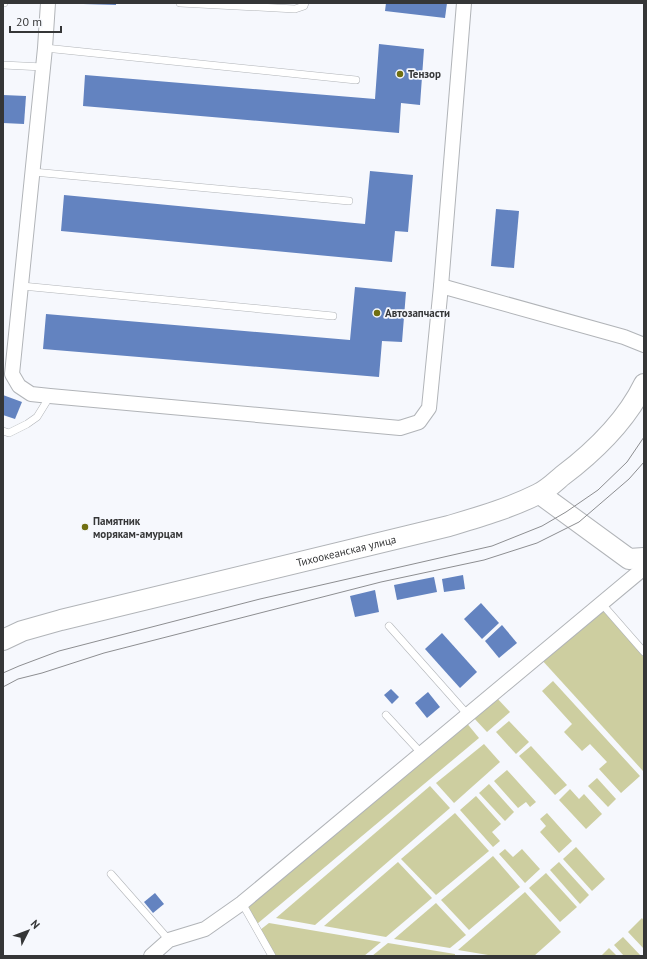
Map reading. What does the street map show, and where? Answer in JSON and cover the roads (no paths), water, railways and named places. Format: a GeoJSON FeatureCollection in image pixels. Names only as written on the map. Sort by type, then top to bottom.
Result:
{"type":"FeatureCollection","features":[{"type":"Feature","properties":{"kind":"main road","name":"Тихоокеанская улица"},"geometry":{"type":"LineString","coordinates":[[3,640],[22,632],[61,620],[449,526],[496,512],[540,494],[588,456],[621,420],[637,398],[644,384]]}},
{"type":"Feature","properties":{"kind":"main road"},"geometry":{"type":"LineString","coordinates":[[540,494],[629,559],[644,558]]}},
{"type":"Feature","properties":{"kind":"street"},"geometry":{"type":"LineString","coordinates":[[48,3],[22,286],[12,374],[19,386],[32,394],[50,396],[400,428],[419,422],[429,408],[441,286],[464,3]]}},
{"type":"Feature","properties":{"kind":"street"},"geometry":{"type":"LineString","coordinates":[[441,286],[624,337],[644,345]]}},
{"type":"Feature","properties":{"kind":"street"},"geometry":{"type":"LineString","coordinates":[[151,956],[169,940],[205,929],[242,903],[644,568]]}},
{"type":"Feature","properties":{"kind":"lane"},"geometry":{"type":"LineString","coordinates":[[180,3],[295,9],[304,6],[305,3]]}},
{"type":"Feature","properties":{"kind":"lane"},"geometry":{"type":"LineString","coordinates":[[45,48],[356,80]]}},
{"type":"Feature","properties":{"kind":"lane"},"geometry":{"type":"LineString","coordinates":[[3,65],[43,67]]}},
{"type":"Feature","properties":{"kind":"lane"},"geometry":{"type":"LineString","coordinates":[[33,172],[349,201]]}},
{"type":"Feature","properties":{"kind":"lane"},"geometry":{"type":"LineString","coordinates":[[22,286],[333,316]]}},
{"type":"Feature","properties":{"kind":"lane"},"geometry":{"type":"LineString","coordinates":[[3,431],[9,433],[37,417],[50,396]]}},
{"type":"Feature","properties":{"kind":"lane"},"geometry":{"type":"LineString","coordinates":[[602,604],[644,652]]}},
{"type":"Feature","properties":{"kind":"lane"},"geometry":{"type":"LineString","coordinates":[[389,626],[468,715]]}},
{"type":"Feature","properties":{"kind":"lane"},"geometry":{"type":"LineString","coordinates":[[386,715],[422,754]]}},
{"type":"Feature","properties":{"kind":"lane"},"geometry":{"type":"LineString","coordinates":[[111,874],[169,940]]}},
{"type":"Feature","properties":{"kind":"lane"},"geometry":{"type":"LineString","coordinates":[[242,903],[272,956]]}},
{"type":"Feature","properties":{"kind":"tram line"},"geometry":{"type":"LineString","coordinates":[[3,673],[59,651],[260,599],[492,546],[542,526],[566,512],[598,490],[627,462],[644,437]]}},
{"type":"Feature","properties":{"kind":"tram line"},"geometry":{"type":"LineString","coordinates":[[3,687],[18,679],[42,673],[104,653],[381,582],[484,560],[537,543],[579,522],[629,479],[644,462]]}},
{"type":"Feature","properties":{"kind":"place","name":"Тензор"},"geometry":{"type":"Point","coordinates":[400,74]}},
{"type":"Feature","properties":{"kind":"place","name":"Автозапчасти"},"geometry":{"type":"Point","coordinates":[377,313]}},
{"type":"Feature","properties":{"kind":"place","name":"Памятник морякам-амурцам"},"geometry":{"type":"Point","coordinates":[85,527]}}]}
